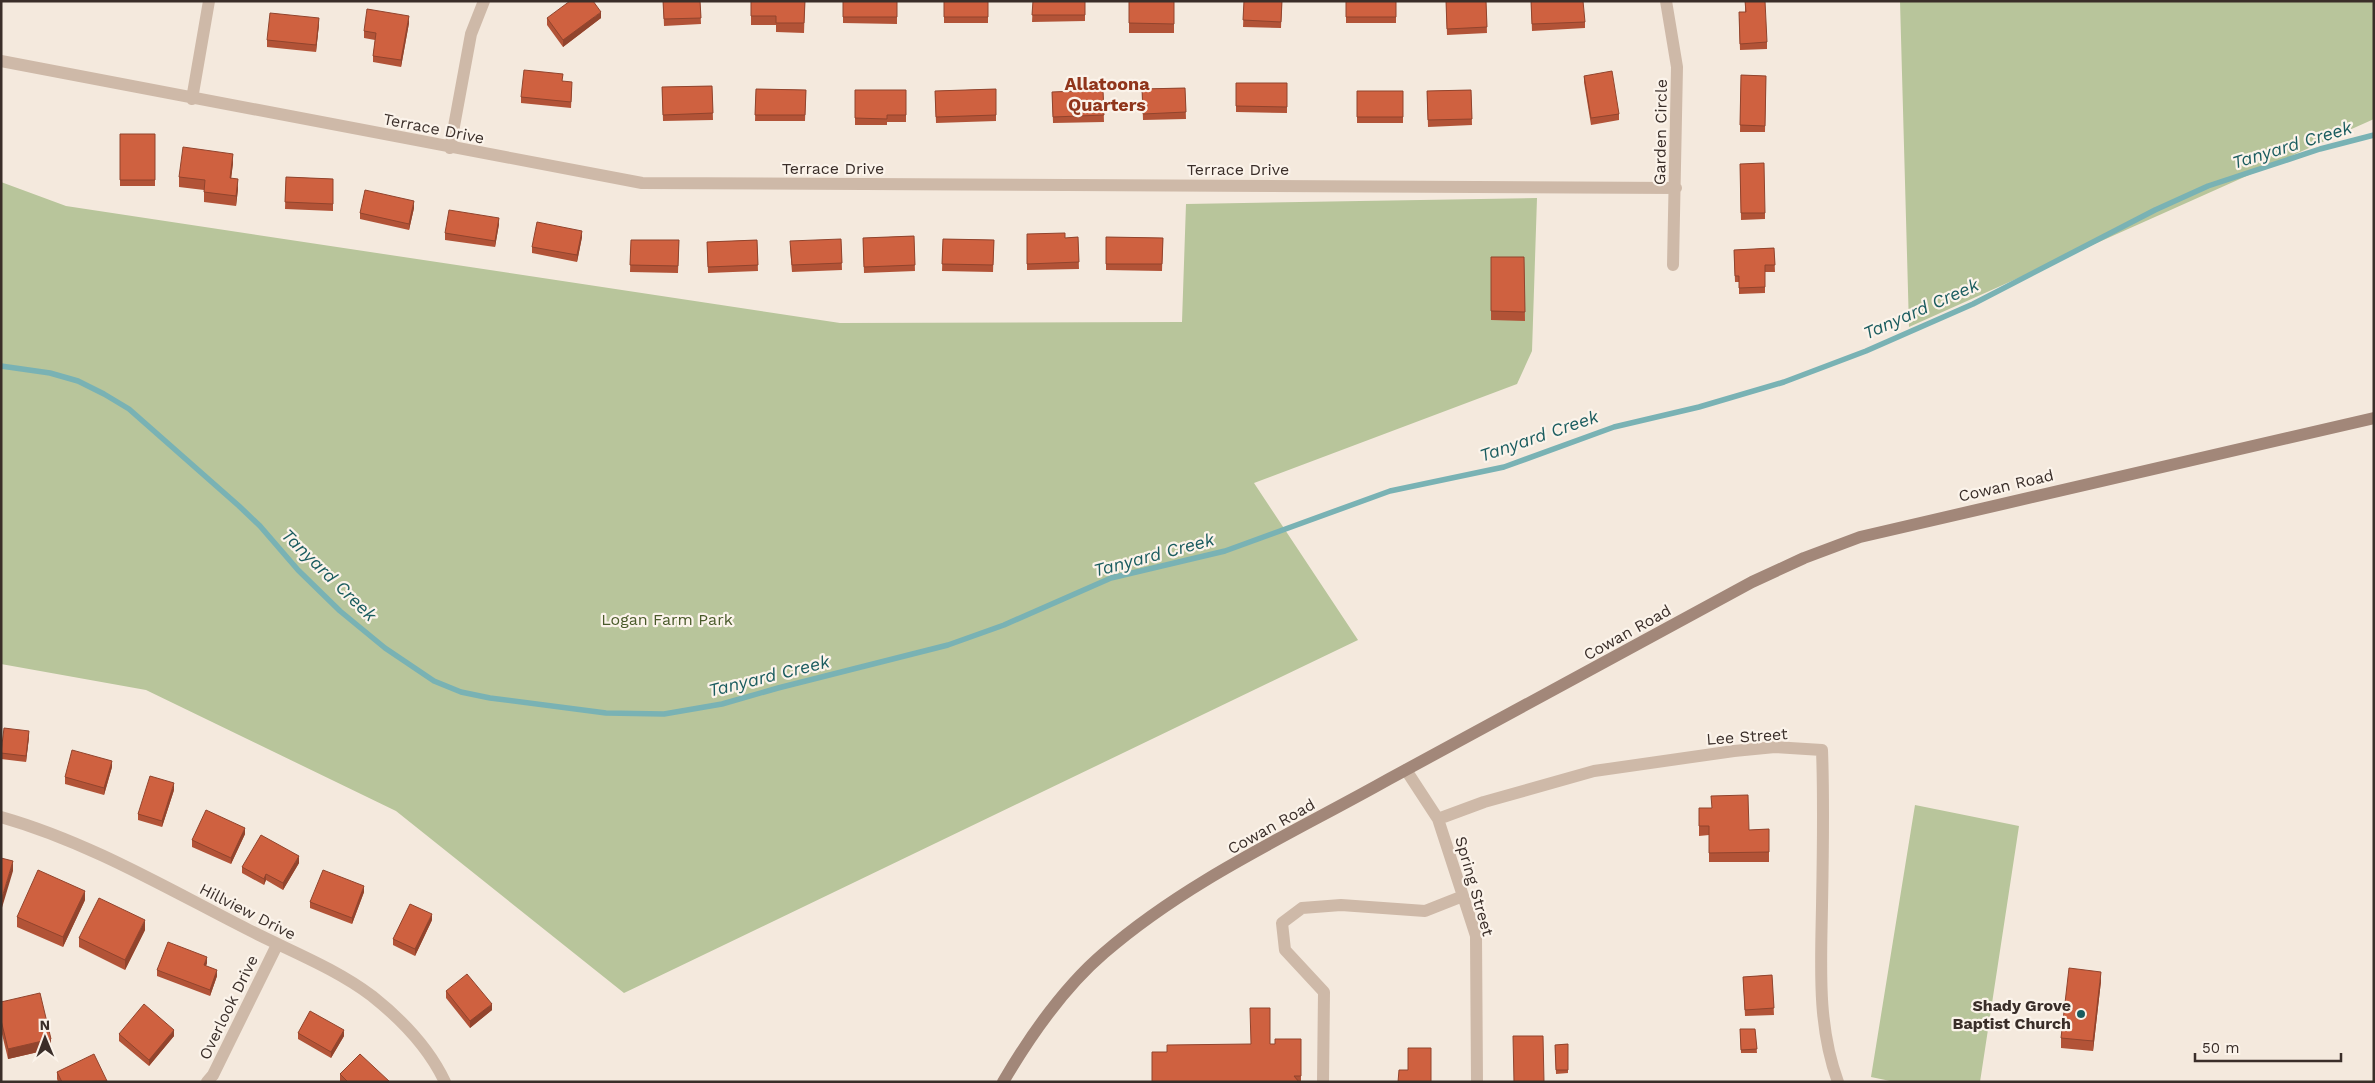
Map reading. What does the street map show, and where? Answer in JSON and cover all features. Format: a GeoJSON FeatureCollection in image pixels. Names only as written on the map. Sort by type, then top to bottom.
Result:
{"type":"FeatureCollection","features":[{"type":"Feature","properties":{"kind":"main road","name":"Cowan Road"},"geometry":{"type":"LineString","coordinates":[[1002,1082],[1024,1047],[1059,1000],[1102,954],[1151,914],[1223,871],[1752,582],[1860,537],[1955,513],[2374,418]]}},
{"type":"Feature","properties":{"kind":"street"},"geometry":{"type":"LineString","coordinates":[[192,99],[209,1]]}},
{"type":"Feature","properties":{"kind":"street"},"geometry":{"type":"LineString","coordinates":[[450,148],[471,34],[484,1]]}},
{"type":"Feature","properties":{"kind":"street","name":"Garden Circle"},"geometry":{"type":"LineString","coordinates":[[1666,1],[1678,67],[1673,265]]}},
{"type":"Feature","properties":{"kind":"street","name":"Terrace Drive"},"geometry":{"type":"LineString","coordinates":[[1,61],[192,99],[642,183],[1498,185],[1676,188]]}},
{"type":"Feature","properties":{"kind":"street","name":"Lee Street"},"geometry":{"type":"LineString","coordinates":[[1438,819],[1484,802],[1594,772],[1734,751],[1775,747],[1822,750],[1824,808],[1820,1000],[1828,1055],[1838,1082]]}},
{"type":"Feature","properties":{"kind":"street","name":"Spring Street"},"geometry":{"type":"LineString","coordinates":[[1406,770],[1438,819],[1476,936],[1477,1082]]}},
{"type":"Feature","properties":{"kind":"street","name":"Hillview Drive"},"geometry":{"type":"LineString","coordinates":[[1,817],[44,829],[79,843],[338,973],[372,996],[407,1027],[430,1056],[445,1082]]}},
{"type":"Feature","properties":{"kind":"street"},"geometry":{"type":"LineString","coordinates":[[1323,1082],[1324,992],[1285,950],[1282,923],[1302,908],[1341,904],[1425,910],[1463,896]]}},
{"type":"Feature","properties":{"kind":"street","name":"Overlook Drive"},"geometry":{"type":"LineString","coordinates":[[207,1082],[213,1075],[277,944]]}},
{"type":"Feature","properties":{"kind":"green space"},"geometry":{"type":"Polygon","coordinates":[[[1900,1],[2374,1],[2374,119],[1909,327],[1900,1]]]}},
{"type":"Feature","properties":{"kind":"green space","name":"Logan Farm Park"},"geometry":{"type":"Polygon","coordinates":[[[1,182],[66,206],[840,323],[1182,322],[1186,204],[1537,198],[1532,351],[1517,384],[1254,483],[1358,640],[624,993],[396,811],[146,690],[1,664],[1,182]]]}},
{"type":"Feature","properties":{"kind":"green space"},"geometry":{"type":"Polygon","coordinates":[[[1915,805],[2019,826],[1980,1082],[1895,1082],[1871,1077],[1915,805]]]}},
{"type":"Feature","properties":{"kind":"building"},"geometry":{"type":"Polygon","coordinates":[[[570,1],[593,1],[601,12],[563,40],[547,18],[570,1]]]}},
{"type":"Feature","properties":{"kind":"building"},"geometry":{"type":"Polygon","coordinates":[[[663,1],[700,1],[701,18],[664,19],[663,1]]]}},
{"type":"Feature","properties":{"kind":"building"},"geometry":{"type":"Polygon","coordinates":[[[751,1],[805,1],[804,23],[776,23],[776,16],[751,16],[751,1]]]}},
{"type":"Feature","properties":{"kind":"building"},"geometry":{"type":"Polygon","coordinates":[[[843,1],[897,1],[897,17],[843,17],[843,1]]]}},
{"type":"Feature","properties":{"kind":"building"},"geometry":{"type":"Polygon","coordinates":[[[944,1],[988,1],[988,17],[944,17],[944,1]]]}},
{"type":"Feature","properties":{"kind":"building"},"geometry":{"type":"Polygon","coordinates":[[[1033,1],[1085,1],[1085,15],[1032,15],[1033,1]]]}},
{"type":"Feature","properties":{"kind":"building"},"geometry":{"type":"Polygon","coordinates":[[[1129,1],[1174,1],[1174,24],[1129,23],[1129,1]]]}},
{"type":"Feature","properties":{"kind":"building"},"geometry":{"type":"Polygon","coordinates":[[[1244,1],[1282,1],[1281,22],[1243,20],[1244,1]]]}},
{"type":"Feature","properties":{"kind":"building"},"geometry":{"type":"Polygon","coordinates":[[[1346,1],[1396,1],[1396,17],[1346,17],[1346,1]]]}},
{"type":"Feature","properties":{"kind":"building"},"geometry":{"type":"Polygon","coordinates":[[[1446,1],[1486,1],[1487,27],[1447,29],[1446,1]]]}},
{"type":"Feature","properties":{"kind":"building"},"geometry":{"type":"Polygon","coordinates":[[[1531,1],[1583,1],[1585,22],[1532,24],[1531,1]]]}},
{"type":"Feature","properties":{"kind":"building"},"geometry":{"type":"Polygon","coordinates":[[[1745,1],[1765,1],[1767,42],[1740,44],[1739,12],[1746,12],[1745,1]]]}},
{"type":"Feature","properties":{"kind":"building"},"geometry":{"type":"Polygon","coordinates":[[[367,9],[409,16],[401,60],[373,56],[376,33],[364,31],[367,9]]]}},
{"type":"Feature","properties":{"kind":"building"},"geometry":{"type":"Polygon","coordinates":[[[270,13],[319,18],[316,45],[267,40],[270,13]]]}},
{"type":"Feature","properties":{"kind":"building"},"geometry":{"type":"Polygon","coordinates":[[[524,70],[563,74],[562,81],[572,82],[571,102],[521,97],[524,70]]]}},
{"type":"Feature","properties":{"kind":"building"},"geometry":{"type":"Polygon","coordinates":[[[1612,71],[1619,114],[1591,118],[1584,76],[1612,71]]]}},
{"type":"Feature","properties":{"kind":"building"},"geometry":{"type":"Polygon","coordinates":[[[1741,75],[1766,76],[1765,126],[1740,125],[1741,75]]]}},
{"type":"Feature","properties":{"kind":"building"},"geometry":{"type":"Polygon","coordinates":[[[1236,83],[1287,83],[1287,107],[1236,106],[1236,83]]]}},
{"type":"Feature","properties":{"kind":"building"},"geometry":{"type":"Polygon","coordinates":[[[712,86],[713,113],[663,115],[662,87],[712,86]]]}},
{"type":"Feature","properties":{"kind":"building"},"geometry":{"type":"Polygon","coordinates":[[[1185,88],[1186,112],[1143,114],[1142,89],[1185,88]]]}},
{"type":"Feature","properties":{"kind":"building"},"geometry":{"type":"Polygon","coordinates":[[[756,89],[806,90],[805,115],[755,115],[756,89]]]}},
{"type":"Feature","properties":{"kind":"building"},"geometry":{"type":"Polygon","coordinates":[[[996,89],[996,115],[936,117],[935,91],[996,89]]]}},
{"type":"Feature","properties":{"kind":"building"},"geometry":{"type":"Polygon","coordinates":[[[855,90],[906,90],[906,115],[887,115],[887,119],[855,118],[855,90]]]}},
{"type":"Feature","properties":{"kind":"building"},"geometry":{"type":"Polygon","coordinates":[[[1103,90],[1104,115],[1053,117],[1052,92],[1103,90]]]}},
{"type":"Feature","properties":{"kind":"building"},"geometry":{"type":"Polygon","coordinates":[[[1471,90],[1472,119],[1428,120],[1427,91],[1471,90]]]}},
{"type":"Feature","properties":{"kind":"building"},"geometry":{"type":"Polygon","coordinates":[[[1357,91],[1403,91],[1403,117],[1357,117],[1357,91]]]}},
{"type":"Feature","properties":{"kind":"building"},"geometry":{"type":"Polygon","coordinates":[[[120,134],[155,134],[155,180],[120,180],[120,134]]]}},
{"type":"Feature","properties":{"kind":"building"},"geometry":{"type":"Polygon","coordinates":[[[183,147],[233,154],[230,178],[238,179],[236,196],[204,192],[205,180],[179,177],[183,147]]]}},
{"type":"Feature","properties":{"kind":"building"},"geometry":{"type":"Polygon","coordinates":[[[1764,163],[1765,213],[1741,213],[1740,164],[1764,163]]]}},
{"type":"Feature","properties":{"kind":"building"},"geometry":{"type":"Polygon","coordinates":[[[286,177],[333,179],[333,204],[285,202],[286,177]]]}},
{"type":"Feature","properties":{"kind":"building"},"geometry":{"type":"Polygon","coordinates":[[[365,190],[414,201],[409,224],[360,213],[365,190]]]}},
{"type":"Feature","properties":{"kind":"building"},"geometry":{"type":"Polygon","coordinates":[[[449,210],[499,218],[495,241],[445,233],[449,210]]]}},
{"type":"Feature","properties":{"kind":"building"},"geometry":{"type":"Polygon","coordinates":[[[537,222],[582,231],[577,255],[532,247],[537,222]]]}},
{"type":"Feature","properties":{"kind":"building"},"geometry":{"type":"Polygon","coordinates":[[[1065,233],[1065,238],[1078,237],[1079,262],[1027,264],[1027,234],[1065,233]]]}},
{"type":"Feature","properties":{"kind":"building"},"geometry":{"type":"Polygon","coordinates":[[[914,236],[915,265],[864,267],[863,238],[914,236]]]}},
{"type":"Feature","properties":{"kind":"building"},"geometry":{"type":"Polygon","coordinates":[[[1106,237],[1163,238],[1162,264],[1106,264],[1106,237]]]}},
{"type":"Feature","properties":{"kind":"building"},"geometry":{"type":"Polygon","coordinates":[[[841,239],[842,263],[792,265],[790,241],[841,239]]]}},
{"type":"Feature","properties":{"kind":"building"},"geometry":{"type":"Polygon","coordinates":[[[943,239],[994,240],[993,265],[942,264],[943,239]]]}},
{"type":"Feature","properties":{"kind":"building"},"geometry":{"type":"Polygon","coordinates":[[[631,240],[679,240],[678,266],[630,265],[631,240]]]}},
{"type":"Feature","properties":{"kind":"building"},"geometry":{"type":"Polygon","coordinates":[[[757,240],[758,265],[708,267],[707,242],[757,240]]]}},
{"type":"Feature","properties":{"kind":"building"},"geometry":{"type":"Polygon","coordinates":[[[1774,248],[1775,265],[1765,265],[1765,287],[1739,288],[1739,276],[1735,276],[1734,250],[1774,248]]]}},
{"type":"Feature","properties":{"kind":"building"},"geometry":{"type":"Polygon","coordinates":[[[1491,257],[1524,257],[1525,312],[1491,311],[1491,257]]]}},
{"type":"Feature","properties":{"kind":"building"},"geometry":{"type":"Polygon","coordinates":[[[4,728],[29,731],[26,756],[1,753],[4,728]]]}},
{"type":"Feature","properties":{"kind":"building"},"geometry":{"type":"Polygon","coordinates":[[[72,750],[112,761],[104,788],[65,777],[72,750]]]}},
{"type":"Feature","properties":{"kind":"building"},"geometry":{"type":"Polygon","coordinates":[[[150,776],[174,783],[162,821],[138,814],[150,776]]]}},
{"type":"Feature","properties":{"kind":"building"},"geometry":{"type":"Polygon","coordinates":[[[1748,795],[1749,830],[1769,829],[1769,852],[1709,853],[1709,826],[1699,826],[1699,808],[1712,808],[1711,796],[1748,795]]]}},
{"type":"Feature","properties":{"kind":"building"},"geometry":{"type":"Polygon","coordinates":[[[206,810],[245,828],[231,858],[192,840],[206,810]]]}},
{"type":"Feature","properties":{"kind":"building"},"geometry":{"type":"Polygon","coordinates":[[[261,835],[299,856],[283,883],[266,874],[264,879],[242,867],[261,835]]]}},
{"type":"Feature","properties":{"kind":"building"},"geometry":{"type":"Polygon","coordinates":[[[1,858],[13,861],[1,901],[1,858]]]}},
{"type":"Feature","properties":{"kind":"building"},"geometry":{"type":"Polygon","coordinates":[[[38,870],[85,891],[63,937],[17,917],[38,870]]]}},
{"type":"Feature","properties":{"kind":"building"},"geometry":{"type":"Polygon","coordinates":[[[323,870],[364,886],[352,918],[310,902],[323,870]]]}},
{"type":"Feature","properties":{"kind":"building"},"geometry":{"type":"Polygon","coordinates":[[[99,898],[145,920],[125,960],[79,938],[99,898]]]}},
{"type":"Feature","properties":{"kind":"building"},"geometry":{"type":"Polygon","coordinates":[[[410,904],[432,914],[415,949],[393,939],[410,904]]]}},
{"type":"Feature","properties":{"kind":"building"},"geometry":{"type":"Polygon","coordinates":[[[168,942],[207,957],[204,965],[217,970],[210,990],[157,970],[168,942]]]}},
{"type":"Feature","properties":{"kind":"building","name":"Shady Grove Baptist Church"},"geometry":{"type":"Polygon","coordinates":[[[2069,968],[2101,972],[2093,1041],[2061,1038],[2069,968]]]}},
{"type":"Feature","properties":{"kind":"building"},"geometry":{"type":"Polygon","coordinates":[[[467,974],[492,1004],[470,1021],[446,991],[467,974]]]}},
{"type":"Feature","properties":{"kind":"building"},"geometry":{"type":"Polygon","coordinates":[[[1772,975],[1774,1008],[1745,1010],[1743,977],[1772,975]]]}},
{"type":"Feature","properties":{"kind":"building"},"geometry":{"type":"Polygon","coordinates":[[[40,993],[51,1039],[8,1049],[1,1020],[1,1002],[40,993]]]}},
{"type":"Feature","properties":{"kind":"building"},"geometry":{"type":"Polygon","coordinates":[[[144,1004],[174,1030],[149,1060],[119,1034],[144,1004]]]}},
{"type":"Feature","properties":{"kind":"building"},"geometry":{"type":"Polygon","coordinates":[[[1250,1008],[1270,1008],[1270,1044],[1275,1044],[1275,1039],[1301,1039],[1301,1076],[1294,1076],[1299,1082],[1152,1082],[1152,1052],[1167,1052],[1167,1045],[1251,1044],[1250,1008]]]}},
{"type":"Feature","properties":{"kind":"building"},"geometry":{"type":"Polygon","coordinates":[[[310,1011],[344,1030],[331,1052],[298,1033],[310,1011]]]}},
{"type":"Feature","properties":{"kind":"building"},"geometry":{"type":"Polygon","coordinates":[[[1740,1029],[1755,1029],[1757,1049],[1741,1050],[1740,1029]]]}},
{"type":"Feature","properties":{"kind":"building"},"geometry":{"type":"Polygon","coordinates":[[[1513,1036],[1543,1036],[1544,1082],[1514,1082],[1513,1036]]]}},
{"type":"Feature","properties":{"kind":"building"},"geometry":{"type":"Polygon","coordinates":[[[1568,1044],[1568,1070],[1556,1070],[1555,1045],[1568,1044]]]}},
{"type":"Feature","properties":{"kind":"building"},"geometry":{"type":"Polygon","coordinates":[[[1408,1048],[1431,1048],[1431,1082],[1398,1082],[1399,1070],[1408,1070],[1408,1048]]]}},
{"type":"Feature","properties":{"kind":"building"},"geometry":{"type":"Polygon","coordinates":[[[94,1054],[107,1081],[62,1082],[57,1072],[94,1054]]]}},
{"type":"Feature","properties":{"kind":"building"},"geometry":{"type":"Polygon","coordinates":[[[360,1054],[390,1082],[348,1082],[340,1074],[360,1054]]]}},
{"type":"Feature","properties":{"kind":"waterway","name":"Tanyard Creek"},"geometry":{"type":"LineString","coordinates":[[1,366],[50,373],[78,381],[129,409],[260,526],[298,570],[340,611],[385,648],[434,681],[461,692],[490,698],[606,713],[664,714],[722,704],[948,645],[1004,625],[1111,578],[1225,551],[1390,491],[1504,467],[1614,427],[1699,407],[1784,382],[1866,351],[1973,304],[2155,210],[2208,186],[2320,149],[2374,135]]}},
{"type":"Feature","properties":{"kind":"place","name":"Shady Grove Baptist Church"},"geometry":{"type":"Point","coordinates":[2081,1014]}},
{"type":"Feature","properties":{"kind":"district","name":"Allatoona Quarters"},"geometry":{"type":"Point","coordinates":[1107,94]}}]}
